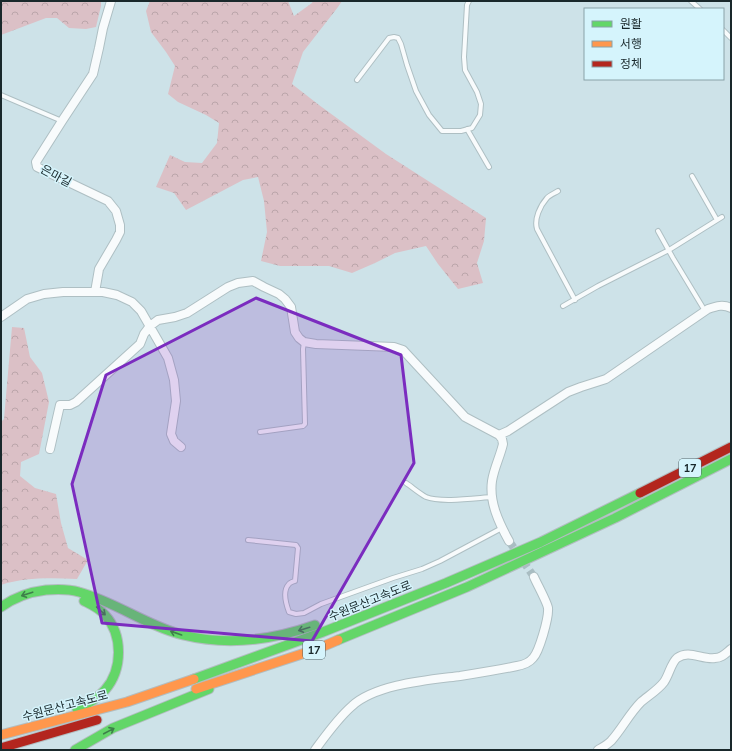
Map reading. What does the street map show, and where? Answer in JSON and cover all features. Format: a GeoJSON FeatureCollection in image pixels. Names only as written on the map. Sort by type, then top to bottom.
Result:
{"type":"FeatureCollection","features":[{"type":"Feature","properties":{"kind":"highway","name":"수원문산고속도로"},"geometry":{"type":"LineString","coordinates":[[1,735],[126,702],[271,652],[375,612],[541,542],[731,447]]}},
{"type":"Feature","properties":{"kind":"highway","name":"수원문산고속도로"},"geometry":{"type":"LineString","coordinates":[[1,748],[107,717],[317,649],[467,587],[615,518],[731,459]]}},
{"type":"Feature","properties":{"kind":"highway"},"geometry":{"type":"LineString","coordinates":[[2,611],[10,601],[26,593],[41,590],[80,592],[164,629],[183,635],[219,640],[253,640],[279,636],[322,623],[499,560]]}},
{"type":"Feature","properties":{"kind":"highway"},"geometry":{"type":"LineString","coordinates":[[2,611],[16,608],[30,601],[45,598],[61,596],[75,598],[88,602],[100,609],[109,619],[115,631],[118,642],[118,664],[109,685],[100,695],[85,705],[45,724]]}},
{"type":"Feature","properties":{"kind":"highway"},"geometry":{"type":"LineString","coordinates":[[75,750],[113,728],[278,662]]}},
{"type":"Feature","properties":{"kind":"street","name":"은마길"},"geometry":{"type":"LineString","coordinates":[[95,292],[99,269],[120,232],[120,225],[116,211],[108,202],[37,167],[36,162],[93,74],[102,28],[111,1]]}},
{"type":"Feature","properties":{"kind":"street"},"geometry":{"type":"LineString","coordinates":[[50,449],[60,405],[70,405],[76,402],[140,344],[144,334],[150,326],[158,320],[187,313],[228,287],[238,283],[253,281],[264,288],[279,294],[285,299],[291,307],[295,332],[304,342],[316,344],[394,347],[403,350],[465,416],[499,435],[503,444],[492,480],[491,492],[492,500],[509,541]]}},
{"type":"Feature","properties":{"kind":"street"},"geometry":{"type":"LineString","coordinates":[[1,317],[27,299],[35,296],[62,292],[103,292],[117,295],[132,302],[141,311],[168,358],[174,380],[176,401],[171,434],[174,441],[181,447]]}},
{"type":"Feature","properties":{"kind":"street"},"geometry":{"type":"LineString","coordinates":[[499,435],[568,392],[606,379],[708,309],[718,306],[726,306],[731,308]]}},
{"type":"Feature","properties":{"kind":"street"},"geometry":{"type":"LineString","coordinates":[[315,750],[330,730],[352,706],[363,698],[397,686],[517,666],[532,659],[537,654],[548,614],[548,608],[534,578]]}},
{"type":"Feature","properties":{"kind":"street"},"geometry":{"type":"LineString","coordinates":[[598,750],[610,742],[633,711],[663,683],[673,662],[678,658],[692,654],[708,658],[722,657],[731,649]]}},
{"type":"Feature","properties":{"kind":"lane"},"geometry":{"type":"LineString","coordinates":[[357,80],[389,38],[398,38],[416,91],[429,115],[442,131],[461,131],[472,128],[480,115],[481,104],[477,92],[465,70],[464,57],[467,5],[469,1]]}},
{"type":"Feature","properties":{"kind":"lane"},"geometry":{"type":"LineString","coordinates":[[691,1],[699,8]]}},
{"type":"Feature","properties":{"kind":"lane"},"geometry":{"type":"LineString","coordinates":[[1,95],[62,121]]}},
{"type":"Feature","properties":{"kind":"lane"},"geometry":{"type":"LineString","coordinates":[[467,129],[489,167]]}},
{"type":"Feature","properties":{"kind":"lane"},"geometry":{"type":"LineString","coordinates":[[692,176],[717,220]]}},
{"type":"Feature","properties":{"kind":"lane"},"geometry":{"type":"LineString","coordinates":[[558,191],[548,197],[543,203],[537,215],[536,229],[575,300]]}},
{"type":"Feature","properties":{"kind":"lane"},"geometry":{"type":"LineString","coordinates":[[563,306],[598,286],[670,250],[722,217]]}},
{"type":"Feature","properties":{"kind":"lane"},"geometry":{"type":"LineString","coordinates":[[658,231],[705,311]]}},
{"type":"Feature","properties":{"kind":"lane"},"geometry":{"type":"LineString","coordinates":[[260,432],[303,426],[305,424],[304,342]]}},
{"type":"Feature","properties":{"kind":"lane"},"geometry":{"type":"LineString","coordinates":[[406,483],[427,497],[442,500],[466,500],[492,497]]}},
{"type":"Feature","properties":{"kind":"lane"},"geometry":{"type":"LineString","coordinates":[[248,540],[296,545],[298,548],[294,581],[289,584],[285,591],[289,612],[296,614],[393,578],[422,569],[502,527]]}},
{"type":"Feature","properties":{"kind":"highlighted area"},"geometry":{"type":"Polygon","coordinates":[[[256,298],[401,355],[414,463],[312,641],[102,623],[72,484],[106,375],[256,298]]]}},
{"type":"Feature","properties":{"kind":"green space"},"geometry":{"type":"Polygon","coordinates":[[[1,1],[101,1],[101,6],[96,27],[86,29],[69,28],[57,18],[46,18],[1,35],[1,1]]]}},
{"type":"Feature","properties":{"kind":"green space"},"geometry":{"type":"Polygon","coordinates":[[[150,1],[288,1],[294,16],[313,1],[342,1],[303,52],[292,84],[386,154],[486,218],[484,241],[477,263],[483,283],[458,289],[426,246],[395,253],[352,273],[329,266],[280,266],[261,261],[267,232],[264,201],[258,177],[243,180],[186,210],[174,193],[156,187],[170,155],[185,162],[202,163],[217,143],[219,123],[178,102],[168,94],[175,66],[151,32],[146,11],[150,1]]]}},
{"type":"Feature","properties":{"kind":"green space"},"geometry":{"type":"Polygon","coordinates":[[[12,327],[24,328],[30,357],[42,373],[49,402],[39,454],[21,462],[20,476],[35,488],[56,494],[61,523],[68,548],[88,560],[77,579],[29,579],[1,585],[1,422],[4,419],[12,327]]]}},
{"type":"Feature","properties":{"kind":"tunnel"},"geometry":{"type":"LineString","coordinates":[[509,541],[534,577]]}},
{"type":"Feature","properties":{"kind":"traffic: fast"},"geometry":{"type":"LineString","coordinates":[[338,640],[467,587],[615,518],[731,459]]}},
{"type":"Feature","properties":{"kind":"traffic: fast"},"geometry":{"type":"LineString","coordinates":[[194,679],[323,632],[446,583],[541,542],[640,493]]}},
{"type":"Feature","properties":{"kind":"traffic: fast"},"geometry":{"type":"LineString","coordinates":[[1,607],[12,600],[34,592],[46,590],[75,591],[93,596],[170,631],[200,638],[233,641],[267,638],[315,625]]}},
{"type":"Feature","properties":{"kind":"traffic: fast"},"geometry":{"type":"LineString","coordinates":[[77,709],[92,701],[105,690],[111,682],[118,662],[118,642],[111,623],[100,610],[84,601]]}},
{"type":"Feature","properties":{"kind":"traffic: fast"},"geometry":{"type":"LineString","coordinates":[[75,750],[113,728],[209,689]]}},
{"type":"Feature","properties":{"kind":"traffic: slow"},"geometry":{"type":"LineString","coordinates":[[196,689],[317,649],[338,640]]}},
{"type":"Feature","properties":{"kind":"traffic: slow"},"geometry":{"type":"LineString","coordinates":[[1,735],[127,702],[194,679]]}},
{"type":"Feature","properties":{"kind":"traffic: jam"},"geometry":{"type":"LineString","coordinates":[[640,493],[731,447]]}},
{"type":"Feature","properties":{"kind":"traffic: jam"},"geometry":{"type":"LineString","coordinates":[[1,748],[97,720]]}}]}
